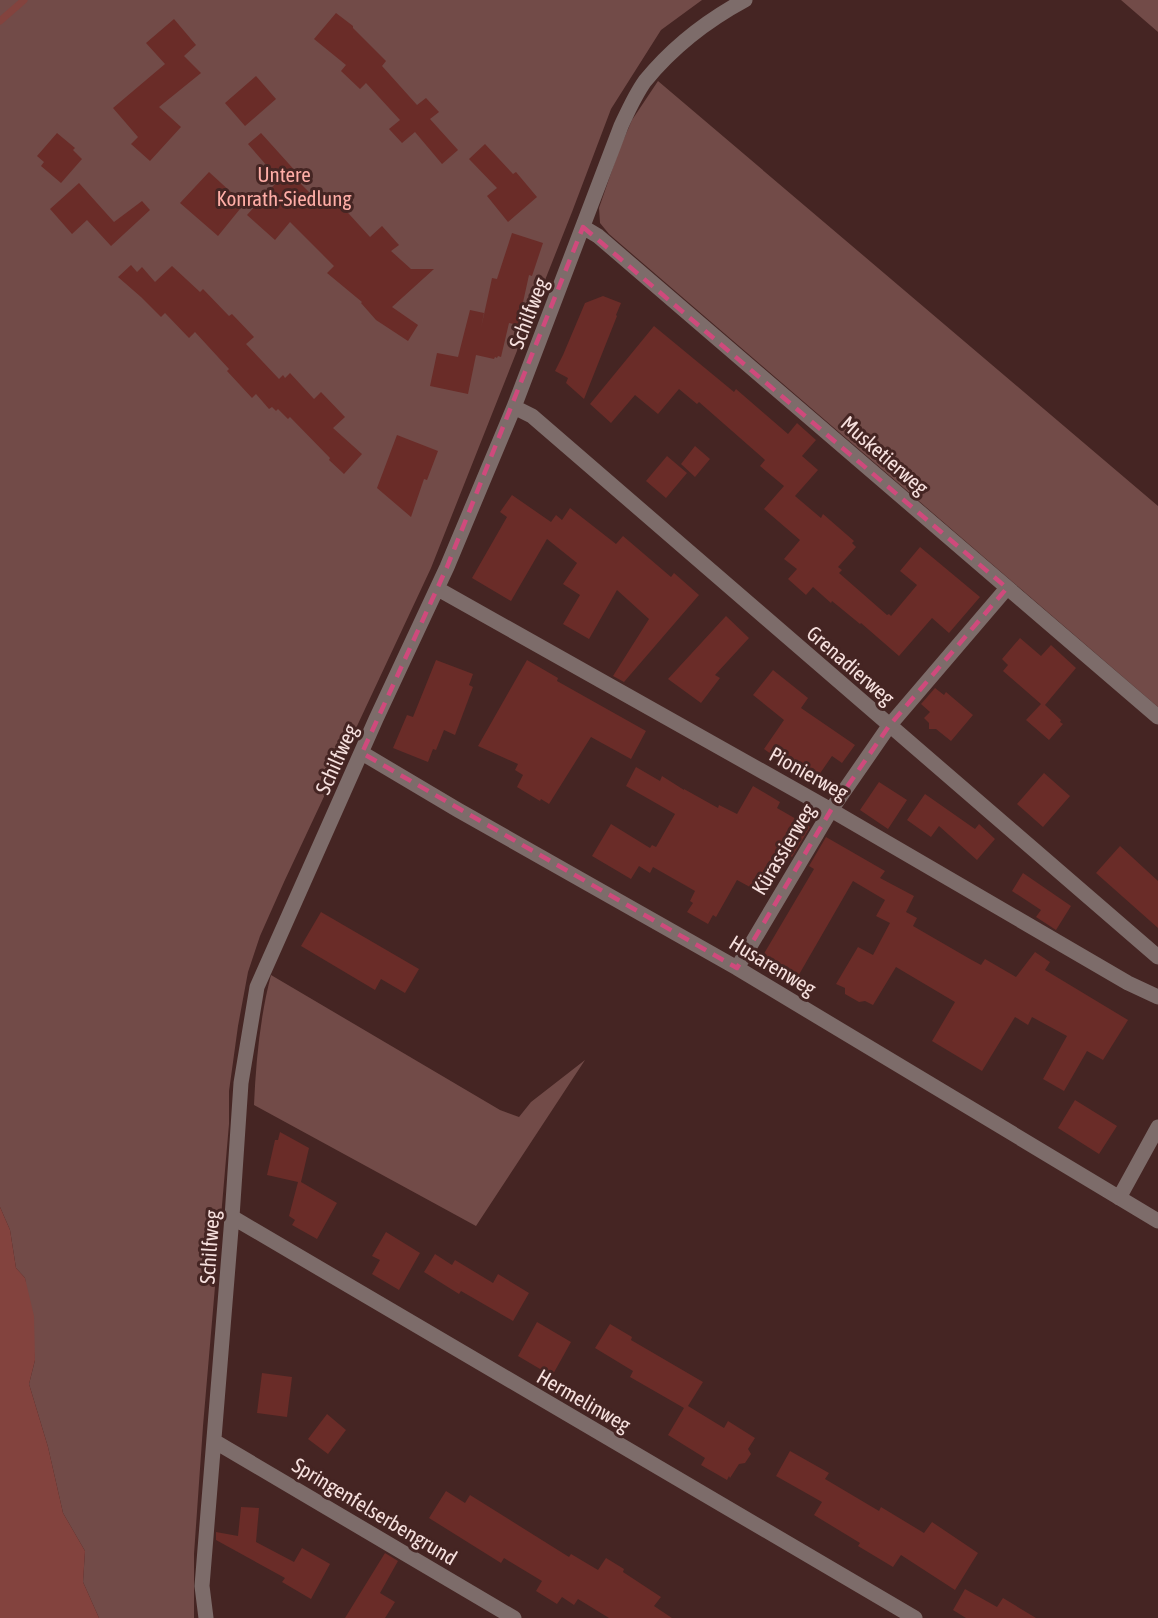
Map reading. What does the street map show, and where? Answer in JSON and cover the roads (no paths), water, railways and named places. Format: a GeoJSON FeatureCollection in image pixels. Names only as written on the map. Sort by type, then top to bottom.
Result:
{"type":"FeatureCollection","features":[{"type":"Feature","properties":{"kind":"street","name":"Schilfweg"},"geometry":{"type":"LineString","coordinates":[[206,1618],[202,1586],[241,1083],[257,987],[438,589],[514,407],[631,105],[645,82],[666,59],[690,37],[745,0]]}},
{"type":"Feature","properties":{"kind":"street","name":"Musketierweg"},"geometry":{"type":"LineString","coordinates":[[583,227],[598,236],[1158,717]]}},
{"type":"Feature","properties":{"kind":"street","name":"Grenadierweg"},"geometry":{"type":"LineString","coordinates":[[514,407],[532,416],[1158,957]]}},
{"type":"Feature","properties":{"kind":"street","name":"Kürassierweg"},"geometry":{"type":"LineString","coordinates":[[737,968],[831,810],[889,726],[1007,588]]}},
{"type":"Feature","properties":{"kind":"street","name":"Pionierweg"},"geometry":{"type":"LineString","coordinates":[[438,589],[831,810],[1117,977],[1158,997]]}},
{"type":"Feature","properties":{"kind":"street","name":"Husarenweg"},"geometry":{"type":"LineString","coordinates":[[362,753],[737,968],[1158,1221]]}},
{"type":"Feature","properties":{"kind":"street"},"geometry":{"type":"LineString","coordinates":[[1119,1198],[1158,1126]]}},
{"type":"Feature","properties":{"kind":"street","name":"Hermelinweg"},"geometry":{"type":"LineString","coordinates":[[232,1218],[915,1618]]}},
{"type":"Feature","properties":{"kind":"street","name":"Springenfelserbengrund"},"geometry":{"type":"LineString","coordinates":[[214,1441],[514,1618]]}},
{"type":"Feature","properties":{"kind":"waterway"},"geometry":{"type":"LineString","coordinates":[[0,21],[24,0]]}},
{"type":"Feature","properties":{"kind":"park label","name":"Untere Konrath-Siedlung"},"geometry":{"type":"Point","coordinates":[284,186]}}]}
